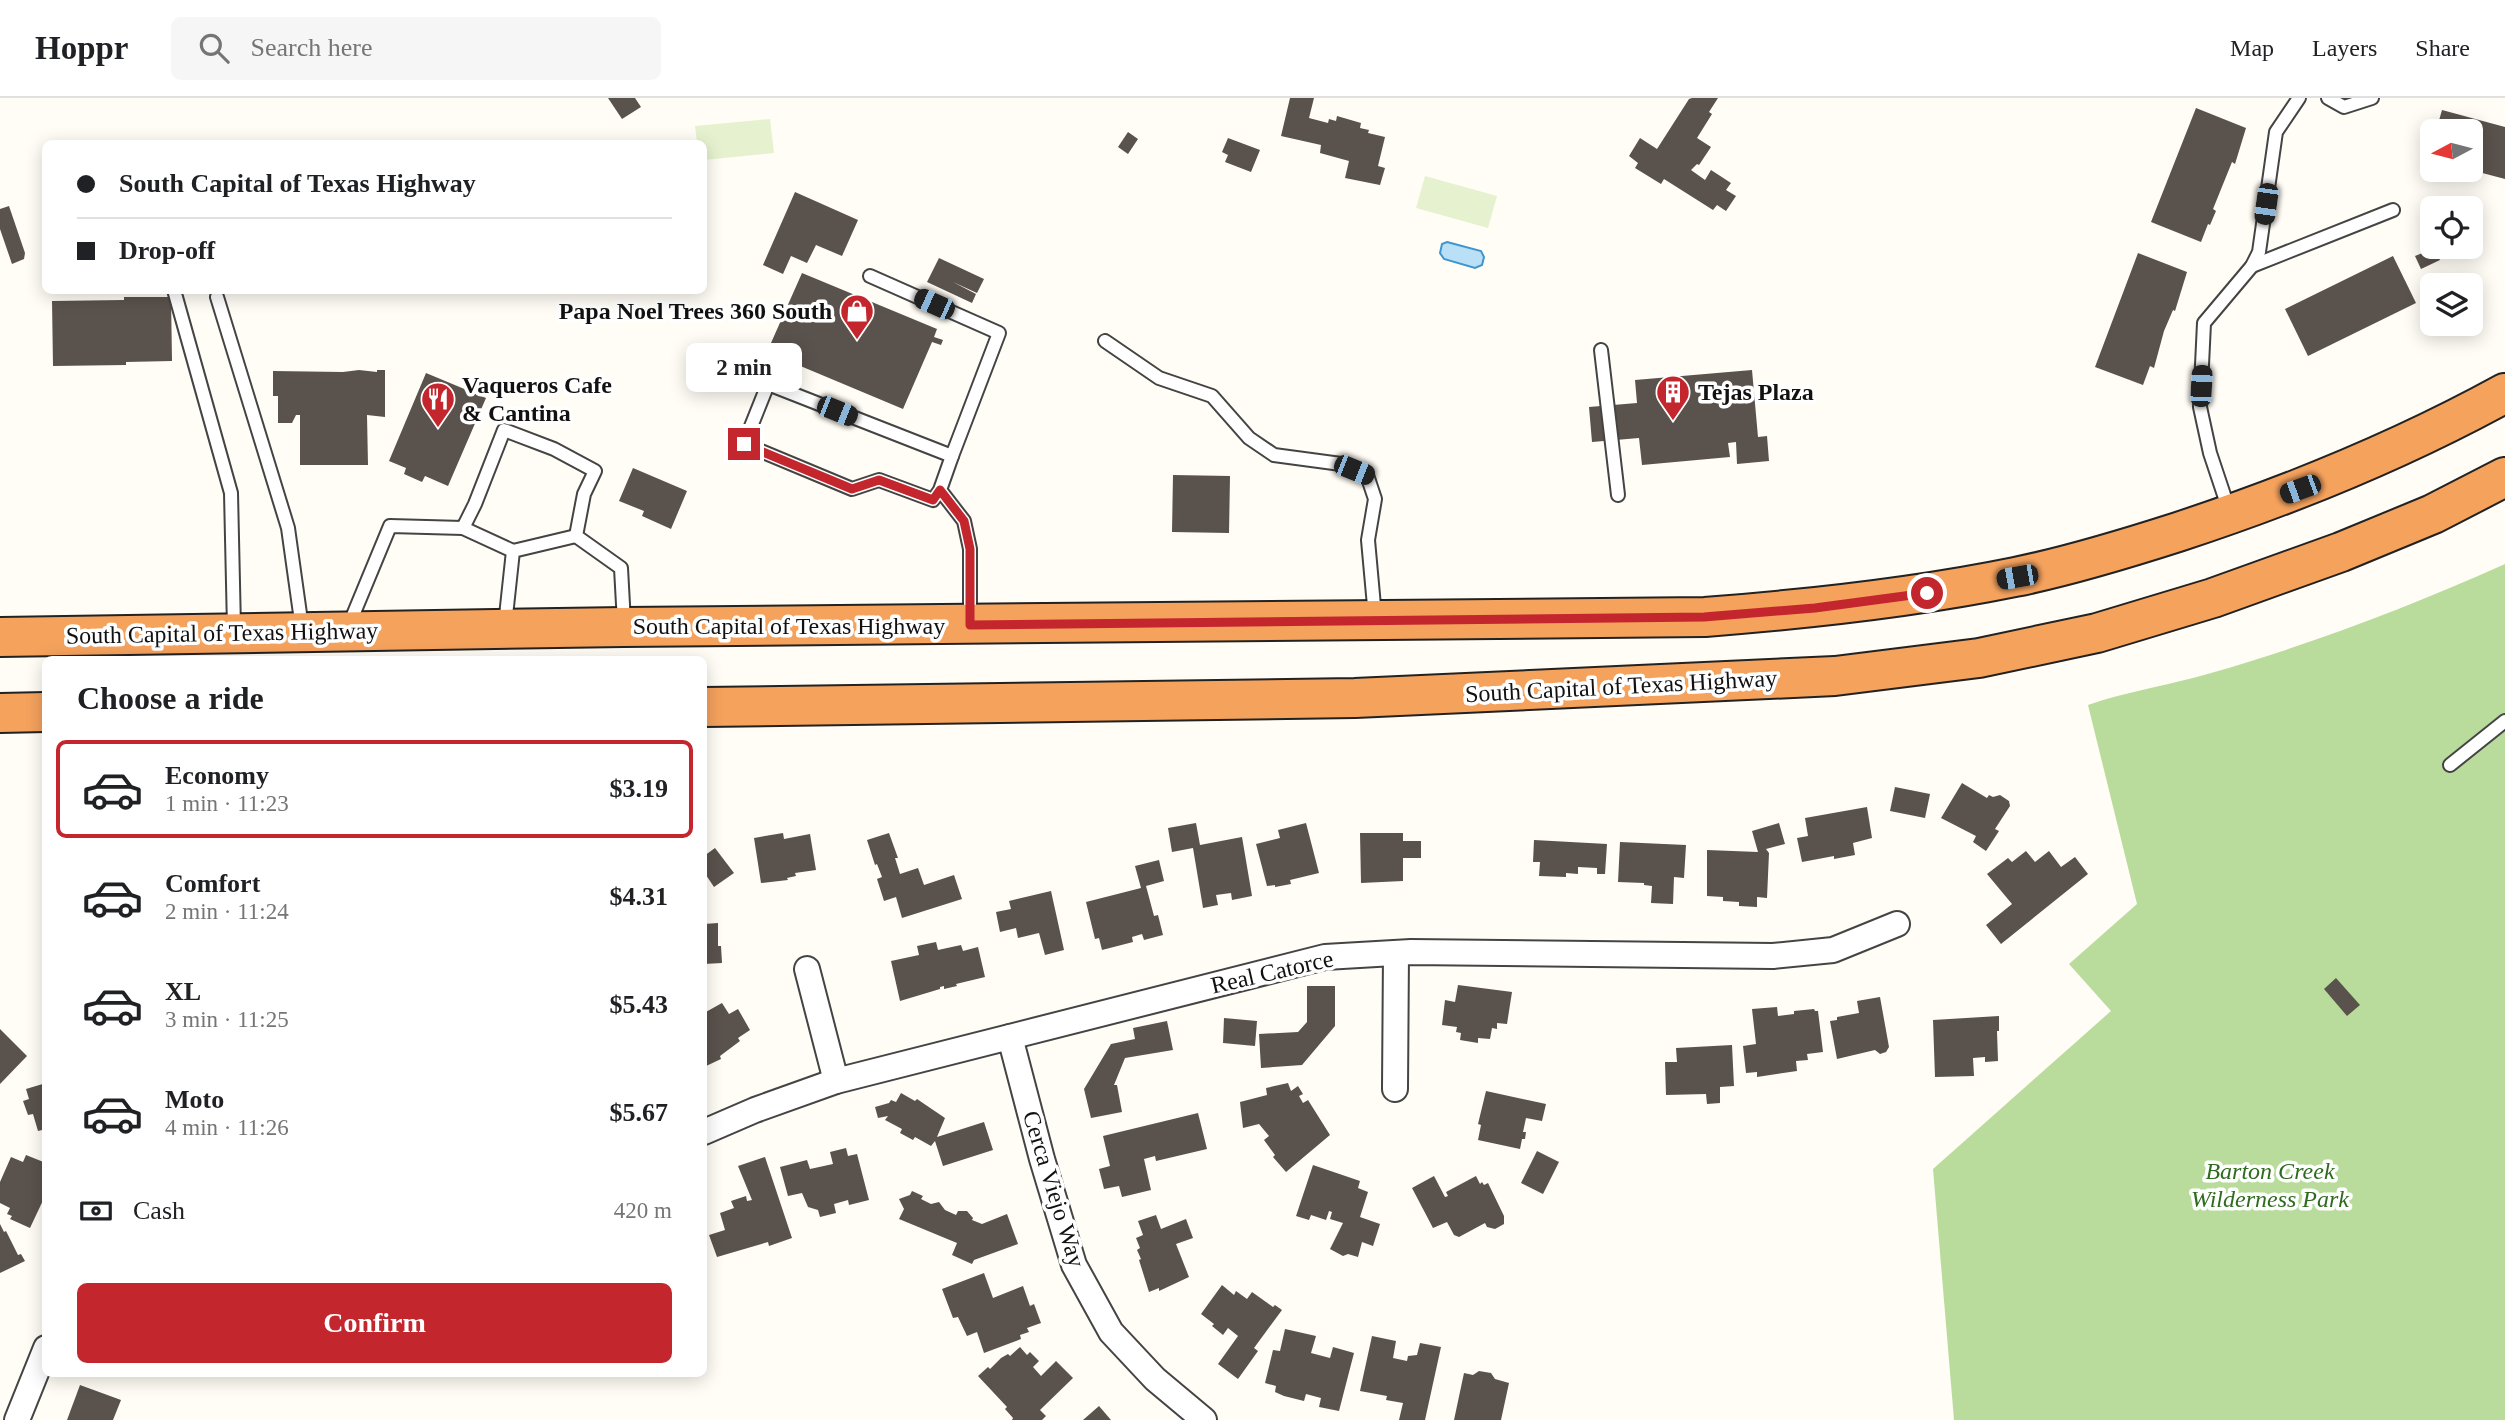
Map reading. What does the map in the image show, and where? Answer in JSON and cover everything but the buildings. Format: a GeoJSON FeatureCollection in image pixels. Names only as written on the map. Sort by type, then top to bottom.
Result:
{"type":"FeatureCollection","features":[{"type":"Feature","properties":{"kind":"highway","name":"South Capital of Texas Highway"},"geometry":{"type":"LineString","coordinates":[[0,637],[234,632],[292,641],[346,632],[1704,617],[1815,608],[1905,597],[2017,577],[2125,550],[2231,515],[2346,471],[2459,418],[2505,393]]}},
{"type":"Feature","properties":{"kind":"highway","name":"South Capital of Texas Highway"},"geometry":{"type":"LineString","coordinates":[[707,707],[1355,698],[1835,676],[1901,669],[1979,658],[2097,633],[2213,598],[2341,552],[2433,514],[2505,477]]}},
{"type":"Feature","properties":{"kind":"highway"},"geometry":{"type":"LineString","coordinates":[[0,713],[42,712]]}},
{"type":"Feature","properties":{"kind":"street","name":"Real Catorce"},"geometry":{"type":"LineString","coordinates":[[707,1131],[754,1110],[836,1081],[1325,957],[1396,953],[1773,956],[1833,950],[1897,924]]}},
{"type":"Feature","properties":{"kind":"street"},"geometry":{"type":"LineString","coordinates":[[1395,1089],[1396,953]]}},
{"type":"Feature","properties":{"kind":"street"},"geometry":{"type":"LineString","coordinates":[[807,969],[836,1081]]}},
{"type":"Feature","properties":{"kind":"street","name":"Cerca Viejo Way"},"geometry":{"type":"LineString","coordinates":[[1010,1037],[1042,1159],[1074,1265],[1111,1332],[1155,1379],[1205,1420]]}},
{"type":"Feature","properties":{"kind":"street"},"geometry":{"type":"LineString","coordinates":[[17,1420],[42,1358]]}},
{"type":"Feature","properties":{"kind":"lane"},"geometry":{"type":"LineString","coordinates":[[2231,515],[2210,453],[2200,407],[2204,323],[2252,266],[2259,252],[2276,132],[2299,98]]}},
{"type":"Feature","properties":{"kind":"lane"},"geometry":{"type":"LineString","coordinates":[[2328,98],[2344,107],[2372,98]]}},
{"type":"Feature","properties":{"kind":"lane"},"geometry":{"type":"LineString","coordinates":[[2252,266],[2393,210]]}},
{"type":"Feature","properties":{"kind":"lane"},"geometry":{"type":"LineString","coordinates":[[870,276],[999,333],[940,490],[933,500],[879,480],[852,489],[744,444],[768,384],[952,456]]}},
{"type":"Feature","properties":{"kind":"lane"},"geometry":{"type":"LineString","coordinates":[[175,294],[231,493],[234,632]]}},
{"type":"Feature","properties":{"kind":"lane"},"geometry":{"type":"LineString","coordinates":[[218,297],[288,528],[292,641]]}},
{"type":"Feature","properties":{"kind":"lane"},"geometry":{"type":"LineString","coordinates":[[1105,341],[1159,379],[1212,396],[1249,438],[1274,455],[1341,464],[1367,475],[1375,499],[1368,540],[1375,621]]}},
{"type":"Feature","properties":{"kind":"lane"},"geometry":{"type":"LineString","coordinates":[[1601,350],[1618,495]]}},
{"type":"Feature","properties":{"kind":"lane"},"geometry":{"type":"LineString","coordinates":[[463,528],[504,430],[554,449],[595,471],[584,494],[576,536]]}},
{"type":"Feature","properties":{"kind":"lane"},"geometry":{"type":"LineString","coordinates":[[940,490],[964,521],[970,549],[970,625]]}},
{"type":"Feature","properties":{"kind":"lane"},"geometry":{"type":"LineString","coordinates":[[346,632],[390,526],[463,528],[513,551],[576,536],[621,568],[624,627]]}},
{"type":"Feature","properties":{"kind":"lane"},"geometry":{"type":"LineString","coordinates":[[505,629],[513,551]]}},
{"type":"Feature","properties":{"kind":"lane"},"geometry":{"type":"LineString","coordinates":[[2450,765],[2505,721]]}},
{"type":"Feature","properties":{"kind":"green space"},"geometry":{"type":"Polygon","coordinates":[[[770,119],[774,153],[707,160],[707,140],[697,140],[695,126],[770,119]]]}},
{"type":"Feature","properties":{"kind":"green space"},"geometry":{"type":"Polygon","coordinates":[[[1425,176],[1497,196],[1488,228],[1416,208],[1425,176]]]}},
{"type":"Feature","properties":{"kind":"green space","name":"Barton Creek Wilderness Park"},"geometry":{"type":"Polygon","coordinates":[[[2505,564],[2505,1420],[1954,1420],[1933,1169],[2111,1011],[2069,964],[2137,904],[2088,705],[2286,650],[2396,610],[2505,564]]]}},
{"type":"Feature","properties":{"kind":"water"},"geometry":{"type":"Polygon","coordinates":[[[1447,242],[1481,251],[1484,257],[1482,265],[1475,268],[1444,259],[1440,253],[1442,244],[1447,242]]]}},
{"type":"Feature","properties":{"kind":"place","name":"Papa Noel Trees 360 South"},"geometry":{"type":"Point","coordinates":[857,341]}},
{"type":"Feature","properties":{"kind":"place","name":"Tejas Plaza"},"geometry":{"type":"Point","coordinates":[1673,422]}},
{"type":"Feature","properties":{"kind":"place","name":"Vaqueros Cafe & Cantina"},"geometry":{"type":"Point","coordinates":[438,429]}},
{"type":"Feature","properties":{"kind":"route"},"geometry":{"type":"LineString","coordinates":[[744,444],[852,489],[879,480],[933,500],[940,490],[964,521],[970,549],[970,625],[1704,617],[1815,608],[1927,593]]}}]}
